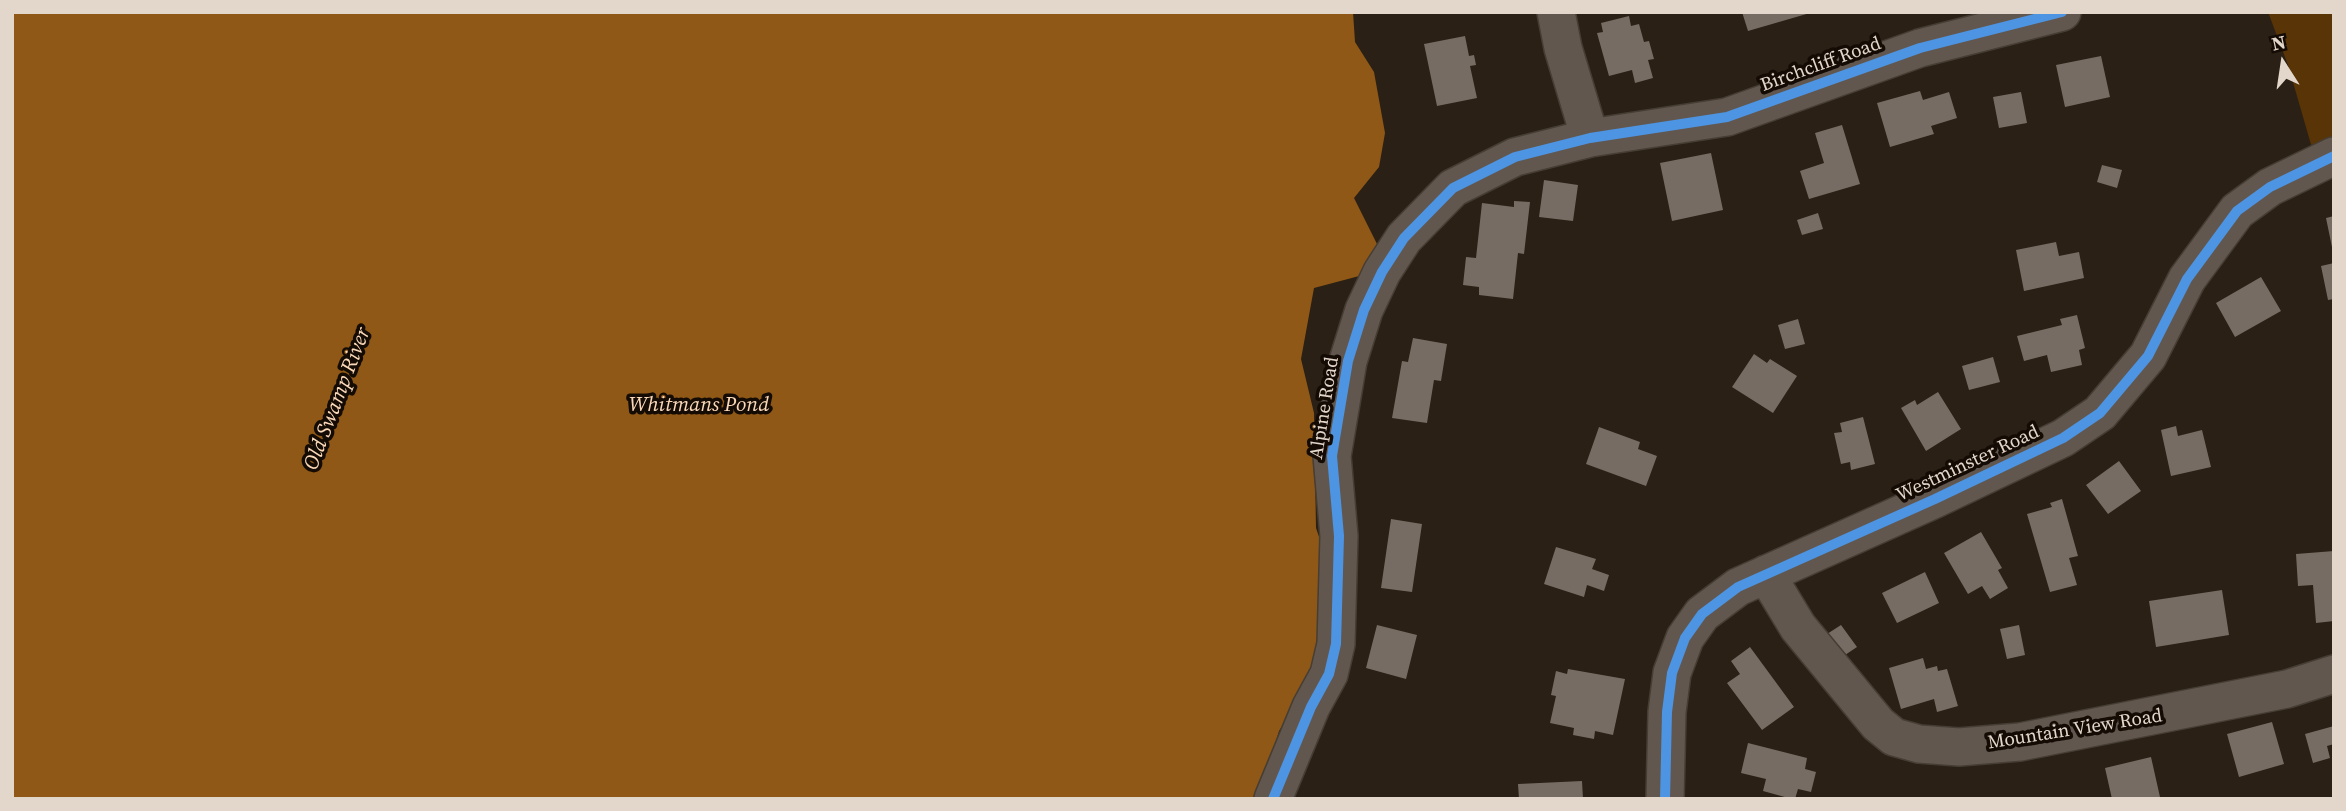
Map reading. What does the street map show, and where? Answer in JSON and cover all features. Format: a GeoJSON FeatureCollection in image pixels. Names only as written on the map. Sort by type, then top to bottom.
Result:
{"type":"FeatureCollection","features":[{"type":"Feature","properties":{"kind":"street"},"geometry":{"type":"LineString","coordinates":[[1556,12],[1563,48],[1590,138]]}},
{"type":"Feature","properties":{"kind":"street","name":"Birchcliff Road"},"geometry":{"type":"LineString","coordinates":[[1590,138],[1727,117],[1920,48],[2062,12]]}},
{"type":"Feature","properties":{"kind":"street","name":"Alpine Road"},"geometry":{"type":"LineString","coordinates":[[1273,799],[1311,707],[1329,674],[1336,644],[1340,590],[1339,536],[1332,456],[1348,361],[1364,310],[1381,272],[1404,238],[1453,188],[1515,157],[1590,138]]}},
{"type":"Feature","properties":{"kind":"street","name":"Westminster Road"},"geometry":{"type":"LineString","coordinates":[[1665,799],[1668,699],[1672,673],[1685,638],[1702,614],[1721,597],[1766,574],[2051,443],[2100,412],[2148,356],[2187,279],[2237,211],[2270,187],[2334,156]]}},
{"type":"Feature","properties":{"kind":"street","name":"Mountain View Road"},"geometry":{"type":"LineString","coordinates":[[1766,574],[1798,627],[1878,724],[1894,737],[1919,744],[1959,747],[2020,742],[2287,689],[2334,674]]}},
{"type":"Feature","properties":{"kind":"shaded area"},"geometry":{"type":"Polygon","coordinates":[[[2268,12],[2334,12],[2334,139],[2312,148],[2288,65],[2268,12]]]}},
{"type":"Feature","properties":{"kind":"water","name":"Whitmans Pond"},"geometry":{"type":"Polygon","coordinates":[[[12,12],[1353,12],[1355,42],[1374,72],[1385,133],[1379,167],[1354,198],[1377,244],[1363,275],[1314,288],[1301,359],[1314,413],[1316,528],[1327,560],[1326,629],[1301,697],[1279,731],[1259,799],[12,799],[12,12]]]}},
{"type":"Feature","properties":{"kind":"building"},"geometry":{"type":"Polygon","coordinates":[[[1742,12],[1810,12],[1810,13],[1748,31],[1742,12]]]}},
{"type":"Feature","properties":{"kind":"building"},"geometry":{"type":"Polygon","coordinates":[[[1629,16],[1631,26],[1639,24],[1644,42],[1649,41],[1654,59],[1648,60],[1653,78],[1635,83],[1632,70],[1609,76],[1597,33],[1603,32],[1601,23],[1629,16]]]}},
{"type":"Feature","properties":{"kind":"building"},"geometry":{"type":"Polygon","coordinates":[[[1465,36],[1469,56],[1474,55],[1476,65],[1470,66],[1477,98],[1437,106],[1424,44],[1465,36]]]}},
{"type":"Feature","properties":{"kind":"building"},"geometry":{"type":"Polygon","coordinates":[[[2101,56],[2110,97],[2065,107],[2056,65],[2101,56]]]}},
{"type":"Feature","properties":{"kind":"building"},"geometry":{"type":"Polygon","coordinates":[[[1920,91],[1923,100],[1949,92],[1957,118],[1931,126],[1934,134],[1890,147],[1877,103],[1920,91]]]}},
{"type":"Feature","properties":{"kind":"building"},"geometry":{"type":"Polygon","coordinates":[[[2021,92],[2027,123],[1999,128],[1993,97],[2021,92]]]}},
{"type":"Feature","properties":{"kind":"building"},"geometry":{"type":"Polygon","coordinates":[[[1842,125],[1860,184],[1809,199],[1800,171],[1824,163],[1815,133],[1842,125]]]}},
{"type":"Feature","properties":{"kind":"building"},"geometry":{"type":"Polygon","coordinates":[[[1711,153],[1723,210],[1672,221],[1660,163],[1711,153]]]}},
{"type":"Feature","properties":{"kind":"building"},"geometry":{"type":"Polygon","coordinates":[[[2102,165],[2122,170],[2117,188],[2097,182],[2102,165]]]}},
{"type":"Feature","properties":{"kind":"building"},"geometry":{"type":"Polygon","coordinates":[[[1544,180],[1578,185],[1573,221],[1539,217],[1544,180]]]}},
{"type":"Feature","properties":{"kind":"building"},"geometry":{"type":"Polygon","coordinates":[[[1514,201],[1530,202],[1524,254],[1518,253],[1513,299],[1479,295],[1479,287],[1463,285],[1466,257],[1476,258],[1482,203],[1514,207],[1514,201]]]}},
{"type":"Feature","properties":{"kind":"building"},"geometry":{"type":"Polygon","coordinates":[[[1818,213],[1823,229],[1802,235],[1797,220],[1818,213]]]}},
{"type":"Feature","properties":{"kind":"building"},"geometry":{"type":"Polygon","coordinates":[[[2334,216],[2334,252],[2333,252],[2326,218],[2334,216]]]}},
{"type":"Feature","properties":{"kind":"building"},"geometry":{"type":"Polygon","coordinates":[[[2056,242],[2059,256],[2079,252],[2084,278],[2024,291],[2016,250],[2056,242]]]}},
{"type":"Feature","properties":{"kind":"building"},"geometry":{"type":"Polygon","coordinates":[[[2334,263],[2334,299],[2328,300],[2321,266],[2334,263]]]}},
{"type":"Feature","properties":{"kind":"building"},"geometry":{"type":"Polygon","coordinates":[[[2261,277],[2281,311],[2235,337],[2216,303],[2261,277]]]}},
{"type":"Feature","properties":{"kind":"building"},"geometry":{"type":"Polygon","coordinates":[[[2077,315],[2085,348],[2079,350],[2082,365],[2051,372],[2047,355],[2024,361],[2017,336],[2062,325],[2060,319],[2077,315]]]}},
{"type":"Feature","properties":{"kind":"building"},"geometry":{"type":"Polygon","coordinates":[[[1798,319],[1805,344],[1785,349],[1778,325],[1798,319]]]}},
{"type":"Feature","properties":{"kind":"building"},"geometry":{"type":"Polygon","coordinates":[[[1413,338],[1447,344],[1441,381],[1434,380],[1427,423],[1392,418],[1402,361],[1408,362],[1413,338]]]}},
{"type":"Feature","properties":{"kind":"building"},"geometry":{"type":"Polygon","coordinates":[[[1754,354],[1767,363],[1770,359],[1797,376],[1773,413],[1732,387],[1754,354]]]}},
{"type":"Feature","properties":{"kind":"building"},"geometry":{"type":"Polygon","coordinates":[[[1993,357],[2000,382],[1969,390],[1962,366],[1993,357]]]}},
{"type":"Feature","properties":{"kind":"building"},"geometry":{"type":"Polygon","coordinates":[[[1938,392],[1961,429],[1926,451],[1901,408],[1915,400],[1917,405],[1938,392]]]}},
{"type":"Feature","properties":{"kind":"building"},"geometry":{"type":"Polygon","coordinates":[[[1863,417],[1875,464],[1851,470],[1850,462],[1841,464],[1834,433],[1842,432],[1840,423],[1863,417]]]}},
{"type":"Feature","properties":{"kind":"building"},"geometry":{"type":"Polygon","coordinates":[[[2176,426],[2178,436],[2202,430],[2211,467],[2171,476],[2161,430],[2176,426]]]}},
{"type":"Feature","properties":{"kind":"building"},"geometry":{"type":"Polygon","coordinates":[[[1599,427],[1640,442],[1638,449],[1657,456],[1646,486],[1586,464],[1599,427]]]}},
{"type":"Feature","properties":{"kind":"building"},"geometry":{"type":"Polygon","coordinates":[[[2119,461],[2141,491],[2108,514],[2086,485],[2119,461]]]}},
{"type":"Feature","properties":{"kind":"building"},"geometry":{"type":"Polygon","coordinates":[[[2062,499],[2078,556],[2069,558],[2077,585],[2050,592],[2027,514],[2052,507],[2050,503],[2062,499]]]}},
{"type":"Feature","properties":{"kind":"building"},"geometry":{"type":"Polygon","coordinates":[[[1391,519],[1422,524],[1412,592],[1381,588],[1391,519]]]}},
{"type":"Feature","properties":{"kind":"building"},"geometry":{"type":"Polygon","coordinates":[[[1981,532],[2002,568],[1998,570],[2008,588],[1990,599],[1982,586],[1968,594],[1944,553],[1981,532]]]}},
{"type":"Feature","properties":{"kind":"building"},"geometry":{"type":"Polygon","coordinates":[[[1556,547],[1596,559],[1592,569],[1609,575],[1604,591],[1587,585],[1584,597],[1544,584],[1556,547]]]}},
{"type":"Feature","properties":{"kind":"building"},"geometry":{"type":"Polygon","coordinates":[[[2334,551],[2334,621],[2316,623],[2313,585],[2298,586],[2296,554],[2334,551]]]}},
{"type":"Feature","properties":{"kind":"building"},"geometry":{"type":"Polygon","coordinates":[[[1925,572],[1939,603],[1897,623],[1882,593],[1925,572]]]}},
{"type":"Feature","properties":{"kind":"building"},"geometry":{"type":"Polygon","coordinates":[[[2222,590],[2229,635],[2156,647],[2149,601],[2222,590]]]}},
{"type":"Feature","properties":{"kind":"building"},"geometry":{"type":"Polygon","coordinates":[[[1377,625],[1417,635],[1406,679],[1366,668],[1377,625]]]}},
{"type":"Feature","properties":{"kind":"building"},"geometry":{"type":"Polygon","coordinates":[[[1841,625],[1857,647],[1842,657],[1827,634],[1841,625]]]}},
{"type":"Feature","properties":{"kind":"building"},"geometry":{"type":"Polygon","coordinates":[[[2019,625],[2025,655],[2007,659],[2000,629],[2019,625]]]}},
{"type":"Feature","properties":{"kind":"building"},"geometry":{"type":"Polygon","coordinates":[[[1750,647],[1794,707],[1762,730],[1727,683],[1740,674],[1731,661],[1750,647]]]}},
{"type":"Feature","properties":{"kind":"building"},"geometry":{"type":"Polygon","coordinates":[[[1923,658],[1926,669],[1937,666],[1938,671],[1947,669],[1958,706],[1937,712],[1934,699],[1901,709],[1889,668],[1923,658]]]}},
{"type":"Feature","properties":{"kind":"building"},"geometry":{"type":"Polygon","coordinates":[[[1568,669],[1625,679],[1613,735],[1595,731],[1594,739],[1573,735],[1574,728],[1550,723],[1556,696],[1551,695],[1556,671],[1567,674],[1568,669]]]}},
{"type":"Feature","properties":{"kind":"building"},"geometry":{"type":"Polygon","coordinates":[[[2272,722],[2284,764],[2239,777],[2227,734],[2272,722]]]}},
{"type":"Feature","properties":{"kind":"building"},"geometry":{"type":"Polygon","coordinates":[[[2334,726],[2334,744],[2327,746],[2330,758],[2313,763],[2305,734],[2334,726]]]}},
{"type":"Feature","properties":{"kind":"building"},"geometry":{"type":"Polygon","coordinates":[[[1748,743],[1807,758],[1805,769],[1816,772],[1811,792],[1798,789],[1795,799],[1792,799],[1763,791],[1766,779],[1741,773],[1748,743]]]}},
{"type":"Feature","properties":{"kind":"building"},"geometry":{"type":"Polygon","coordinates":[[[2151,757],[2160,797],[2112,799],[2105,768],[2151,757]]]}},
{"type":"Feature","properties":{"kind":"building"},"geometry":{"type":"Polygon","coordinates":[[[1582,781],[1583,799],[1519,799],[1518,784],[1582,781]]]}},
{"type":"Feature","properties":{"kind":"cycle path"},"geometry":{"type":"LineString","coordinates":[[1273,799],[1311,707],[1329,674],[1336,644],[1339,536],[1332,456],[1348,361],[1364,310],[1382,272],[1404,238],[1453,188],[1515,157],[1590,138],[1727,117],[1920,48],[2062,12]]}},
{"type":"Feature","properties":{"kind":"cycle path"},"geometry":{"type":"LineString","coordinates":[[1665,799],[1667,712],[1672,673],[1685,638],[1702,614],[1738,587],[1935,499],[2063,438],[2100,413],[2148,356],[2187,279],[2237,211],[2270,187],[2334,156]]}},
{"type":"Feature","properties":{"kind":"water label","name":"Old Swamp River"},"geometry":{"type":"Point","coordinates":[338,399]}}]}
